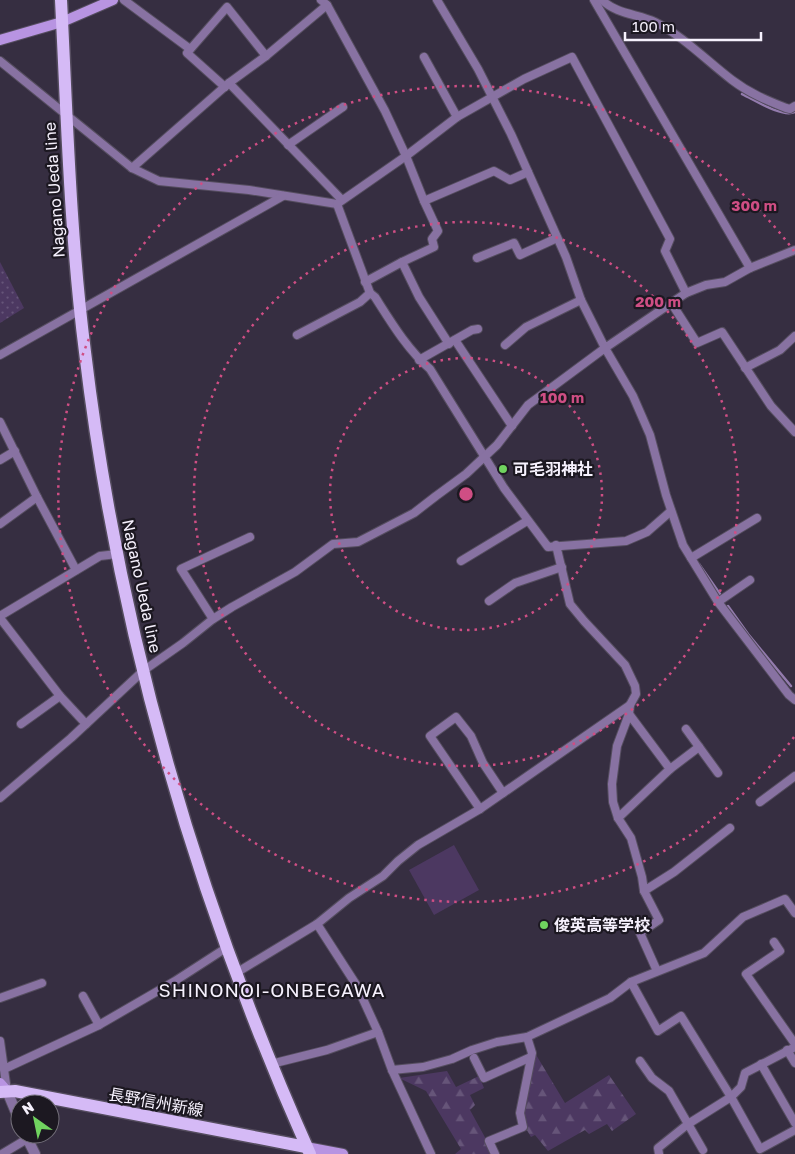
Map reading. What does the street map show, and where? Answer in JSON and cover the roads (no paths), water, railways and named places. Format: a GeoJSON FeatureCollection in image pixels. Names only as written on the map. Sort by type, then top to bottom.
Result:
{"type":"FeatureCollection","features":[{"type":"Feature","properties":{"kind":"main road","name":"Nagano Ueda line"},"geometry":{"type":"LineString","coordinates":[[60,0],[73,244],[95,430],[117,554],[143,671],[178,802],[226,948],[271,1064],[308,1150]]}},
{"type":"Feature","properties":{"kind":"main road"},"geometry":{"type":"LineString","coordinates":[[0,40],[62,22],[113,0]]}},
{"type":"Feature","properties":{"kind":"main road","name":"長野信州新線"},"geometry":{"type":"LineString","coordinates":[[2,1088],[308,1150]]}},
{"type":"Feature","properties":{"kind":"main road"},"geometry":{"type":"LineString","coordinates":[[308,1150],[343,1154]]}},
{"type":"Feature","properties":{"kind":"street"},"geometry":{"type":"LineString","coordinates":[[124,0],[190,49]]}},
{"type":"Feature","properties":{"kind":"street"},"geometry":{"type":"LineString","coordinates":[[437,0],[493,98],[566,258],[581,300],[605,348],[633,396],[650,435],[671,511],[683,545],[718,602],[793,696]]}},
{"type":"Feature","properties":{"kind":"street"},"geometry":{"type":"LineString","coordinates":[[594,0],[750,268]]}},
{"type":"Feature","properties":{"kind":"street"},"geometry":{"type":"LineString","coordinates":[[602,0],[623,12],[656,23],[733,81],[759,98],[790,109],[795,106]]}},
{"type":"Feature","properties":{"kind":"street"},"geometry":{"type":"LineString","coordinates":[[132,168],[227,85],[266,56],[324,3],[385,111],[438,231],[432,238],[434,247],[365,282]]}},
{"type":"Feature","properties":{"kind":"street"},"geometry":{"type":"LineString","coordinates":[[266,56],[227,7],[187,53],[227,85],[288,145],[339,202],[370,293],[375,297],[396,329],[420,360],[430,369],[484,458],[527,521],[548,547],[626,541],[646,532],[671,511]]}},
{"type":"Feature","properties":{"kind":"street"},"geometry":{"type":"LineString","coordinates":[[424,57],[457,117]]}},
{"type":"Feature","properties":{"kind":"street"},"geometry":{"type":"LineString","coordinates":[[0,61],[132,168],[159,181],[339,202],[406,156],[457,117],[524,79],[572,57],[670,239],[665,251],[686,292]]}},
{"type":"Feature","properties":{"kind":"street"},"geometry":{"type":"LineString","coordinates":[[288,145],[343,107]]}},
{"type":"Feature","properties":{"kind":"street"},"geometry":{"type":"LineString","coordinates":[[424,201],[494,171],[510,180],[528,172]]}},
{"type":"Feature","properties":{"kind":"street"},"geometry":{"type":"LineString","coordinates":[[0,355],[283,196]]}},
{"type":"Feature","properties":{"kind":"street"},"geometry":{"type":"LineString","coordinates":[[477,258],[514,243],[520,255],[557,238]]}},
{"type":"Feature","properties":{"kind":"street"},"geometry":{"type":"LineString","coordinates":[[0,798],[86,724],[143,671],[213,619],[295,572],[333,544],[358,542],[414,512],[466,474],[498,445],[528,405],[605,348],[672,304],[686,292],[706,285],[725,282],[750,268],[795,250]]}},
{"type":"Feature","properties":{"kind":"street"},"geometry":{"type":"LineString","coordinates":[[402,262],[419,297],[512,426]]}},
{"type":"Feature","properties":{"kind":"street"},"geometry":{"type":"LineString","coordinates":[[297,334],[360,302],[370,293]]}},
{"type":"Feature","properties":{"kind":"street"},"geometry":{"type":"LineString","coordinates":[[505,345],[526,327],[581,300]]}},
{"type":"Feature","properties":{"kind":"street"},"geometry":{"type":"LineString","coordinates":[[672,304],[697,343],[722,332],[770,406],[795,432]]}},
{"type":"Feature","properties":{"kind":"street"},"geometry":{"type":"LineString","coordinates":[[420,360],[472,330],[478,329]]}},
{"type":"Feature","properties":{"kind":"street"},"geometry":{"type":"LineString","coordinates":[[745,368],[780,350],[795,336]]}},
{"type":"Feature","properties":{"kind":"street"},"geometry":{"type":"LineString","coordinates":[[0,422],[76,570]]}},
{"type":"Feature","properties":{"kind":"street"},"geometry":{"type":"LineString","coordinates":[[0,460],[15,451]]}},
{"type":"Feature","properties":{"kind":"street"},"geometry":{"type":"LineString","coordinates":[[0,524],[37,496]]}},
{"type":"Feature","properties":{"kind":"street"},"geometry":{"type":"LineString","coordinates":[[691,558],[757,518]]}},
{"type":"Feature","properties":{"kind":"street"},"geometry":{"type":"LineString","coordinates":[[461,561],[527,521]]}},
{"type":"Feature","properties":{"kind":"street"},"geometry":{"type":"LineString","coordinates":[[213,619],[181,569],[250,537]]}},
{"type":"Feature","properties":{"kind":"street"},"geometry":{"type":"LineString","coordinates":[[556,545],[570,604],[625,665],[636,686],[636,694],[630,705],[629,714],[617,746],[611,779],[613,802],[618,818],[631,838],[644,890],[659,920],[640,933],[657,971]]}},
{"type":"Feature","properties":{"kind":"street"},"geometry":{"type":"LineString","coordinates":[[86,724],[60,696],[0,617],[100,556],[117,554]]}},
{"type":"Feature","properties":{"kind":"street"},"geometry":{"type":"LineString","coordinates":[[489,601],[515,583],[562,566]]}},
{"type":"Feature","properties":{"kind":"street"},"geometry":{"type":"LineString","coordinates":[[718,602],[750,580]]}},
{"type":"Feature","properties":{"kind":"street"},"geometry":{"type":"LineString","coordinates":[[21,724],[60,696]]}},
{"type":"Feature","properties":{"kind":"street"},"geometry":{"type":"LineString","coordinates":[[236,973],[317,924],[349,898],[383,876],[418,845],[480,809],[630,705]]}},
{"type":"Feature","properties":{"kind":"street"},"geometry":{"type":"LineString","coordinates":[[629,714],[670,769]]}},
{"type":"Feature","properties":{"kind":"street"},"geometry":{"type":"LineString","coordinates":[[480,809],[430,736],[456,717],[471,736],[483,763],[503,793]]}},
{"type":"Feature","properties":{"kind":"street"},"geometry":{"type":"LineString","coordinates":[[686,729],[718,774]]}},
{"type":"Feature","properties":{"kind":"street"},"geometry":{"type":"LineString","coordinates":[[618,818],[670,769],[699,747]]}},
{"type":"Feature","properties":{"kind":"street"},"geometry":{"type":"LineString","coordinates":[[760,802],[795,776]]}},
{"type":"Feature","properties":{"kind":"street"},"geometry":{"type":"LineString","coordinates":[[644,890],[674,872],[730,828]]}},
{"type":"Feature","properties":{"kind":"street"},"geometry":{"type":"LineString","coordinates":[[392,1070],[423,1066],[452,1059],[497,1042],[527,1037],[610,998],[631,982],[704,953],[743,917],[785,899],[795,913]]}},
{"type":"Feature","properties":{"kind":"street"},"geometry":{"type":"LineString","coordinates":[[317,924],[357,986],[378,1032],[392,1070],[432,1154]]}},
{"type":"Feature","properties":{"kind":"street"},"geometry":{"type":"LineString","coordinates":[[774,942],[780,951],[746,974],[792,1047],[795,1063]]}},
{"type":"Feature","properties":{"kind":"street"},"geometry":{"type":"LineString","coordinates":[[4,1069],[99,1025],[226,948]]}},
{"type":"Feature","properties":{"kind":"street"},"geometry":{"type":"LineString","coordinates":[[0,998],[42,982]]}},
{"type":"Feature","properties":{"kind":"street"},"geometry":{"type":"LineString","coordinates":[[631,982],[658,1031],[681,1016],[731,1097],[760,1149],[795,1130]]}},
{"type":"Feature","properties":{"kind":"street"},"geometry":{"type":"LineString","coordinates":[[83,996],[99,1025]]}},
{"type":"Feature","properties":{"kind":"street"},"geometry":{"type":"LineString","coordinates":[[271,1064],[327,1050],[378,1032]]}},
{"type":"Feature","properties":{"kind":"street"},"geometry":{"type":"LineString","coordinates":[[495,1154],[490,1141],[523,1127],[520,1114],[532,1058],[527,1037]]}},
{"type":"Feature","properties":{"kind":"street"},"geometry":{"type":"LineString","coordinates":[[0,1041],[4,1069],[2,1088],[10,1103]]}},
{"type":"Feature","properties":{"kind":"street"},"geometry":{"type":"LineString","coordinates":[[659,1154],[658,1148],[688,1124],[731,1097],[741,1087],[745,1073],[792,1047]]}},
{"type":"Feature","properties":{"kind":"street"},"geometry":{"type":"LineString","coordinates":[[474,1058],[484,1078],[532,1058]]}},
{"type":"Feature","properties":{"kind":"street"},"geometry":{"type":"LineString","coordinates":[[640,1061],[652,1078],[669,1091],[703,1150]]}},
{"type":"Feature","properties":{"kind":"street"},"geometry":{"type":"LineString","coordinates":[[761,1064],[795,1123]]}},
{"type":"Feature","properties":{"kind":"street"},"geometry":{"type":"LineString","coordinates":[[2,1154],[16,1144]]}},
{"type":"Feature","properties":{"kind":"waterway"},"geometry":{"type":"LineString","coordinates":[[742,94],[776,111],[783,113],[795,112]]}},
{"type":"Feature","properties":{"kind":"waterway"},"geometry":{"type":"LineString","coordinates":[[699,564],[720,594]]}},
{"type":"Feature","properties":{"kind":"waterway"},"geometry":{"type":"LineString","coordinates":[[728,606],[748,634],[791,686]]}},
{"type":"Feature","properties":{"kind":"place","name":"可毛羽神社"},"geometry":{"type":"Point","coordinates":[503,469]}},
{"type":"Feature","properties":{"kind":"place","name":"俊英高等学校"},"geometry":{"type":"Point","coordinates":[544,925]}},
{"type":"Feature","properties":{"kind":"district","name":"SHINONOI-ONBEGAWA"},"geometry":{"type":"Point","coordinates":[272,989]}}]}
